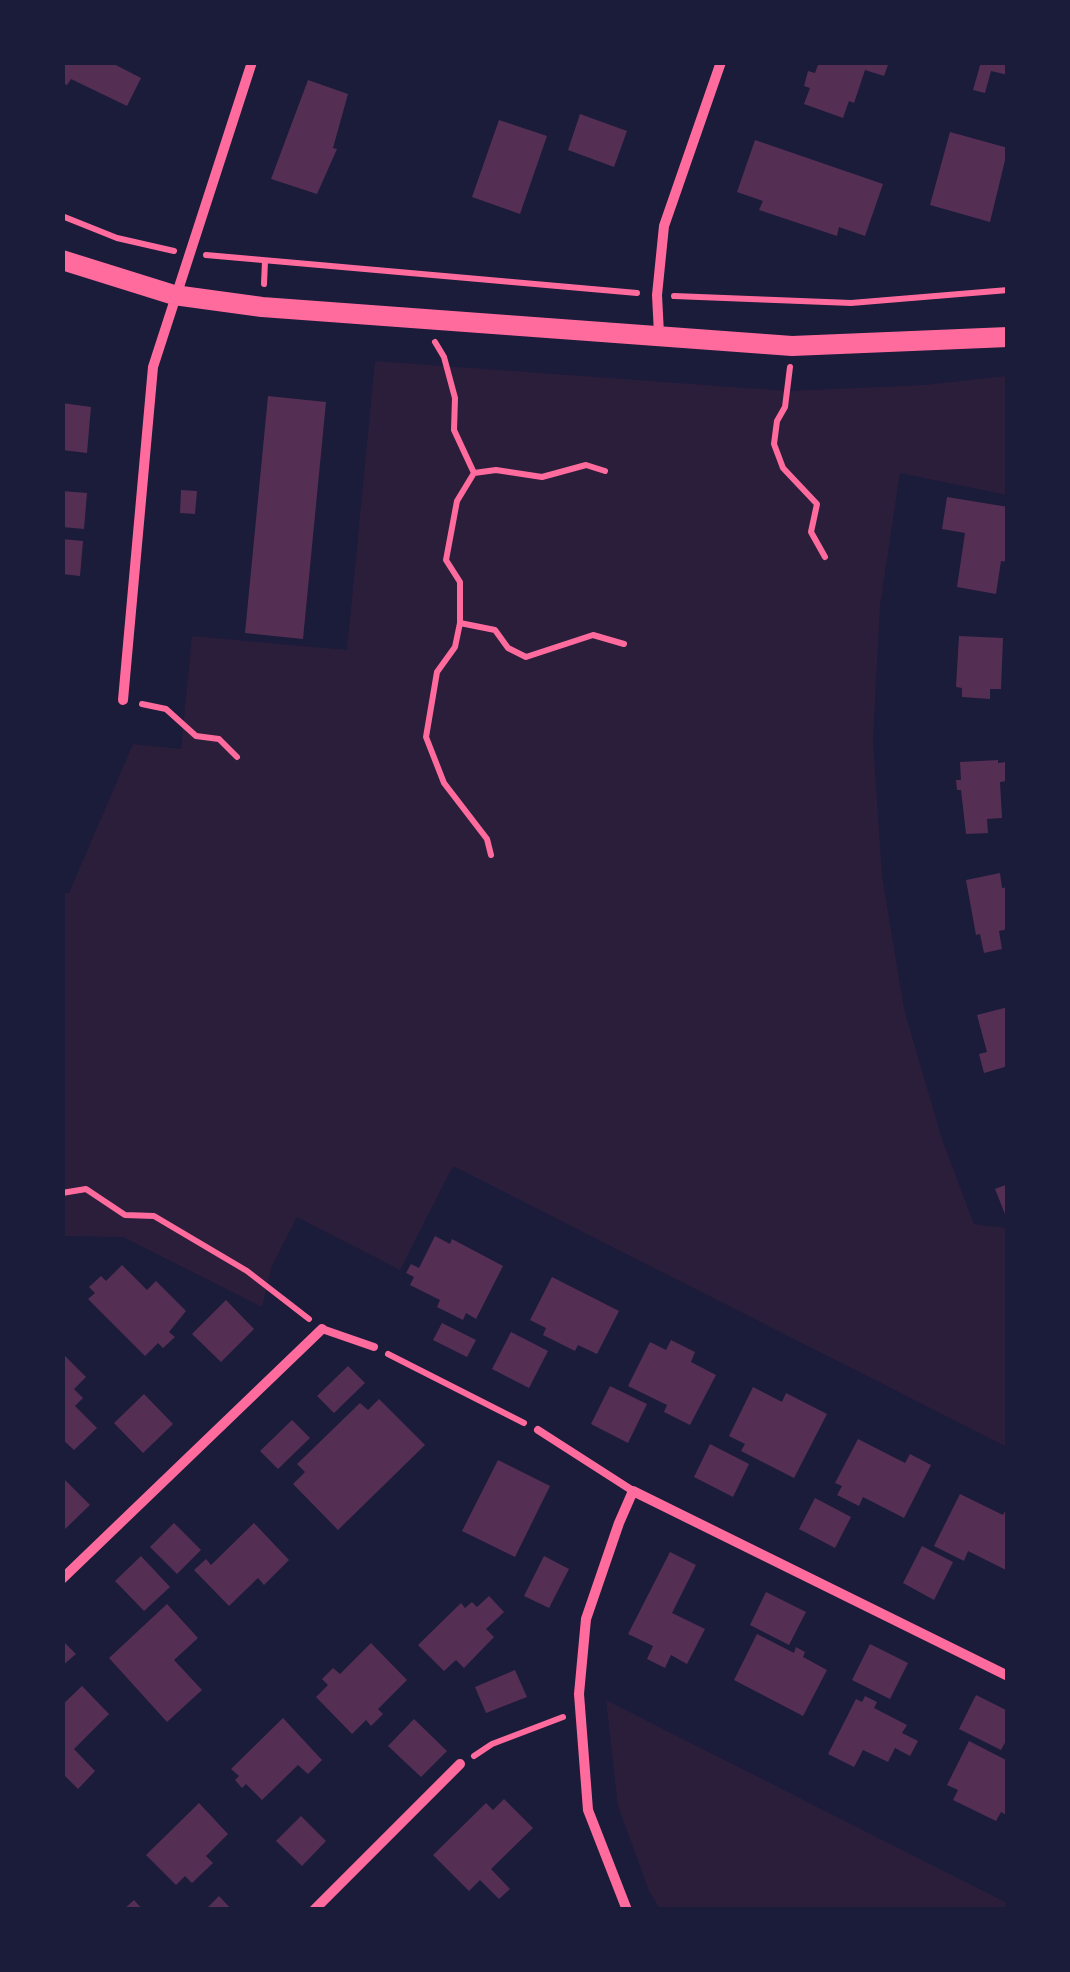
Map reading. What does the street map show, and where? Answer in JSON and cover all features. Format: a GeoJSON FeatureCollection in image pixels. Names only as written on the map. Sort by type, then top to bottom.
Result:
{"type":"FeatureCollection","features":[{"type":"Feature","properties":{"kind":"main road"},"geometry":{"type":"LineString","coordinates":[[62,260],[174,295],[262,307],[792,346],[1008,337]]}},
{"type":"Feature","properties":{"kind":"street"},"geometry":{"type":"LineString","coordinates":[[123,700],[153,367],[252,62]]}},
{"type":"Feature","properties":{"kind":"street"},"geometry":{"type":"LineString","coordinates":[[659,334],[657,295],[664,226],[721,62]]}},
{"type":"Feature","properties":{"kind":"street"},"geometry":{"type":"LineString","coordinates":[[62,1579],[322,1328]]}},
{"type":"Feature","properties":{"kind":"street"},"geometry":{"type":"LineString","coordinates":[[627,1910],[588,1810],[580,1711],[586,1619],[633,1491],[1008,1676]]}},
{"type":"Feature","properties":{"kind":"street"},"geometry":{"type":"LineString","coordinates":[[314,1910],[460,1764]]}},
{"type":"Feature","properties":{"kind":"lane"},"geometry":{"type":"LineString","coordinates":[[322,1328],[374,1347]]}},
{"type":"Feature","properties":{"kind":"lane"},"geometry":{"type":"LineString","coordinates":[[538,1430],[633,1491]]}},
{"type":"Feature","properties":{"kind":"path"},"geometry":{"type":"LineString","coordinates":[[62,216],[116,238],[188,254],[657,295],[851,304],[1008,290]]}},
{"type":"Feature","properties":{"kind":"path"},"geometry":{"type":"LineString","coordinates":[[430,317],[431,336],[444,357],[455,398],[454,430],[474,473]]}},
{"type":"Feature","properties":{"kind":"path"},"geometry":{"type":"LineString","coordinates":[[792,346],[785,407],[777,421],[774,444],[784,468],[817,504],[811,532],[825,557]]}},
{"type":"Feature","properties":{"kind":"path"},"geometry":{"type":"LineString","coordinates":[[474,473],[496,470],[542,477],[586,465],[605,471]]}},
{"type":"Feature","properties":{"kind":"path"},"geometry":{"type":"LineString","coordinates":[[474,473],[457,502],[446,560],[460,582],[460,623],[455,647],[437,672],[426,737],[444,783],[487,839],[491,855]]}},
{"type":"Feature","properties":{"kind":"path"},"geometry":{"type":"LineString","coordinates":[[460,623],[496,630],[508,648],[526,657],[594,635],[624,644]]}},
{"type":"Feature","properties":{"kind":"path"},"geometry":{"type":"LineString","coordinates":[[123,700],[166,709],[196,736],[219,739],[237,757]]}},
{"type":"Feature","properties":{"kind":"path"},"geometry":{"type":"LineString","coordinates":[[62,1193],[86,1189],[125,1214],[154,1216],[247,1271],[322,1328]]}},
{"type":"Feature","properties":{"kind":"path"},"geometry":{"type":"LineString","coordinates":[[374,1347],[538,1430]]}},
{"type":"Feature","properties":{"kind":"path"},"geometry":{"type":"LineString","coordinates":[[460,1764],[492,1744],[580,1711]]}},
{"type":"Feature","properties":{"kind":"shaded area"},"geometry":{"type":"Polygon","coordinates":[[[375,361],[788,391],[924,385],[1007,376],[1007,495],[900,473],[880,606],[873,741],[882,876],[904,1009],[942,1139],[974,1224],[1007,1228],[1007,1447],[453,1166],[400,1270],[297,1217],[271,1268],[262,1307],[123,1237],[63,1236],[63,893],[69,893],[133,744],[181,749],[192,636],[347,650],[375,361]]]}},
{"type":"Feature","properties":{"kind":"shaded area"},"geometry":{"type":"Polygon","coordinates":[[[606,1700],[1007,1903],[1007,1909],[660,1909],[649,1891],[618,1806],[606,1700]]]}},
{"type":"Feature","properties":{"kind":"building"},"geometry":{"type":"Polygon","coordinates":[[[62,62],[110,62],[141,78],[127,106],[71,79],[67,85],[62,83],[62,62]]]}},
{"type":"Feature","properties":{"kind":"building"},"geometry":{"type":"Polygon","coordinates":[[[819,62],[889,62],[884,76],[865,70],[854,103],[849,101],[843,118],[804,104],[810,88],[804,86],[808,71],[815,73],[819,62]]]}},
{"type":"Feature","properties":{"kind":"building"},"geometry":{"type":"Polygon","coordinates":[[[981,62],[1008,62],[1008,75],[991,71],[985,93],[973,90],[981,62]]]}},
{"type":"Feature","properties":{"kind":"building"},"geometry":{"type":"Polygon","coordinates":[[[308,80],[348,94],[333,148],[337,149],[317,194],[271,179],[308,80]]]}},
{"type":"Feature","properties":{"kind":"building"},"geometry":{"type":"Polygon","coordinates":[[[580,114],[627,131],[614,167],[568,150],[580,114]]]}},
{"type":"Feature","properties":{"kind":"building"},"geometry":{"type":"Polygon","coordinates":[[[499,120],[547,136],[520,214],[472,197],[499,120]]]}},
{"type":"Feature","properties":{"kind":"building"},"geometry":{"type":"Polygon","coordinates":[[[950,132],[1008,148],[990,222],[930,205],[950,132]]]}},
{"type":"Feature","properties":{"kind":"building"},"geometry":{"type":"Polygon","coordinates":[[[755,140],[883,184],[865,236],[839,227],[837,236],[759,210],[763,201],[737,192],[755,140]]]}},
{"type":"Feature","properties":{"kind":"building"},"geometry":{"type":"Polygon","coordinates":[[[268,396],[326,402],[303,639],[245,633],[268,396]]]}},
{"type":"Feature","properties":{"kind":"building"},"geometry":{"type":"Polygon","coordinates":[[[62,403],[91,407],[87,453],[62,450],[62,403]]]}},
{"type":"Feature","properties":{"kind":"building"},"geometry":{"type":"Polygon","coordinates":[[[181,490],[197,491],[195,514],[180,513],[181,490]]]}},
{"type":"Feature","properties":{"kind":"building"},"geometry":{"type":"Polygon","coordinates":[[[62,491],[87,493],[84,529],[62,527],[62,491]]]}},
{"type":"Feature","properties":{"kind":"building"},"geometry":{"type":"Polygon","coordinates":[[[947,497],[1008,507],[1008,562],[1001,561],[996,594],[957,587],[965,533],[942,529],[947,497]]]}},
{"type":"Feature","properties":{"kind":"building"},"geometry":{"type":"Polygon","coordinates":[[[62,539],[83,541],[80,576],[62,574],[62,539]]]}},
{"type":"Feature","properties":{"kind":"building"},"geometry":{"type":"Polygon","coordinates":[[[959,636],[1003,638],[1001,689],[990,689],[990,699],[962,697],[962,688],[956,687],[959,636]]]}},
{"type":"Feature","properties":{"kind":"building"},"geometry":{"type":"Polygon","coordinates":[[[960,762],[1006,762],[1007,781],[1000,782],[1002,818],[987,819],[988,833],[966,834],[961,790],[957,790],[956,780],[961,780],[960,762]]]}},
{"type":"Feature","properties":{"kind":"building"},"geometry":{"type":"Polygon","coordinates":[[[1000,873],[1002,888],[1008,887],[1008,929],[999,931],[1002,949],[984,953],[980,934],[976,935],[966,880],[1000,873]]]}},
{"type":"Feature","properties":{"kind":"building"},"geometry":{"type":"Polygon","coordinates":[[[1008,1007],[1008,1066],[984,1073],[979,1054],[987,1052],[977,1015],[1008,1007]]]}},
{"type":"Feature","properties":{"kind":"building"},"geometry":{"type":"Polygon","coordinates":[[[1008,1184],[1008,1219],[1007,1219],[995,1189],[1008,1184]]]}},
{"type":"Feature","properties":{"kind":"building"},"geometry":{"type":"Polygon","coordinates":[[[435,1236],[450,1244],[452,1239],[503,1266],[476,1319],[466,1313],[463,1320],[437,1307],[440,1300],[410,1285],[414,1277],[406,1273],[411,1264],[419,1268],[435,1236]]]}},
{"type":"Feature","properties":{"kind":"building"},"geometry":{"type":"Polygon","coordinates":[[[122,1265],[147,1290],[156,1281],[186,1311],[169,1332],[175,1337],[163,1348],[158,1343],[145,1356],[88,1299],[95,1293],[89,1287],[101,1276],[106,1281],[122,1265]]]}},
{"type":"Feature","properties":{"kind":"building"},"geometry":{"type":"Polygon","coordinates":[[[552,1277],[619,1311],[597,1354],[578,1345],[575,1351],[543,1335],[546,1328],[530,1320],[552,1277]]]}},
{"type":"Feature","properties":{"kind":"building"},"geometry":{"type":"Polygon","coordinates":[[[226,1300],[254,1329],[221,1362],[192,1334],[226,1300]]]}},
{"type":"Feature","properties":{"kind":"building"},"geometry":{"type":"Polygon","coordinates":[[[442,1323],[476,1340],[467,1357],[433,1340],[442,1323]]]}},
{"type":"Feature","properties":{"kind":"building"},"geometry":{"type":"Polygon","coordinates":[[[511,1332],[548,1351],[529,1388],[492,1369],[511,1332]]]}},
{"type":"Feature","properties":{"kind":"building"},"geometry":{"type":"Polygon","coordinates":[[[671,1340],[695,1352],[691,1362],[716,1375],[690,1425],[664,1412],[667,1405],[628,1386],[650,1342],[666,1350],[671,1340]]]}},
{"type":"Feature","properties":{"kind":"building"},"geometry":{"type":"Polygon","coordinates":[[[62,1353],[86,1377],[74,1389],[83,1398],[75,1406],[97,1428],[74,1450],[62,1439],[62,1353]]]}},
{"type":"Feature","properties":{"kind":"building"},"geometry":{"type":"Polygon","coordinates":[[[348,1366],[365,1383],[334,1413],[317,1396],[348,1366]]]}},
{"type":"Feature","properties":{"kind":"building"},"geometry":{"type":"Polygon","coordinates":[[[610,1386],[647,1404],[628,1443],[591,1424],[610,1386]]]}},
{"type":"Feature","properties":{"kind":"building"},"geometry":{"type":"Polygon","coordinates":[[[753,1387],[782,1402],[786,1393],[827,1414],[794,1478],[741,1451],[745,1444],[729,1436],[753,1387]]]}},
{"type":"Feature","properties":{"kind":"building"},"geometry":{"type":"Polygon","coordinates":[[[144,1394],[173,1424],[143,1453],[114,1423],[144,1394]]]}},
{"type":"Feature","properties":{"kind":"building"},"geometry":{"type":"Polygon","coordinates":[[[379,1399],[425,1445],[338,1530],[293,1484],[305,1472],[297,1464],[360,1403],[368,1410],[379,1399]]]}},
{"type":"Feature","properties":{"kind":"building"},"geometry":{"type":"Polygon","coordinates":[[[292,1420],[310,1438],[278,1469],[260,1451],[292,1420]]]}},
{"type":"Feature","properties":{"kind":"building"},"geometry":{"type":"Polygon","coordinates":[[[858,1439],[905,1463],[910,1454],[931,1465],[904,1518],[863,1497],[859,1506],[837,1495],[842,1486],[835,1483],[858,1439]]]}},
{"type":"Feature","properties":{"kind":"building"},"geometry":{"type":"Polygon","coordinates":[[[710,1444],[749,1464],[733,1497],[694,1477],[710,1444]]]}},
{"type":"Feature","properties":{"kind":"building"},"geometry":{"type":"Polygon","coordinates":[[[498,1460],[550,1486],[515,1557],[462,1531],[498,1460]]]}},
{"type":"Feature","properties":{"kind":"building"},"geometry":{"type":"Polygon","coordinates":[[[62,1477],[90,1505],[62,1532],[62,1477]]]}},
{"type":"Feature","properties":{"kind":"building"},"geometry":{"type":"Polygon","coordinates":[[[960,1494],[1003,1515],[1008,1505],[1008,1571],[968,1551],[964,1561],[934,1546],[960,1494]]]}},
{"type":"Feature","properties":{"kind":"building"},"geometry":{"type":"Polygon","coordinates":[[[815,1498],[851,1517],[835,1548],[799,1529],[815,1498]]]}},
{"type":"Feature","properties":{"kind":"building"},"geometry":{"type":"Polygon","coordinates":[[[174,1523],[201,1550],[177,1574],[150,1547],[174,1523]]]}},
{"type":"Feature","properties":{"kind":"building"},"geometry":{"type":"Polygon","coordinates":[[[254,1523],[289,1560],[264,1585],[258,1578],[229,1606],[194,1570],[206,1559],[211,1565],[254,1523]]]}},
{"type":"Feature","properties":{"kind":"building"},"geometry":{"type":"Polygon","coordinates":[[[922,1546],[953,1562],[934,1600],[903,1583],[922,1546]]]}},
{"type":"Feature","properties":{"kind":"building"},"geometry":{"type":"Polygon","coordinates":[[[670,1552],[696,1565],[672,1613],[705,1629],[687,1664],[671,1655],[665,1668],[647,1659],[653,1646],[628,1634],[670,1552]]]}},
{"type":"Feature","properties":{"kind":"building"},"geometry":{"type":"Polygon","coordinates":[[[141,1556],[170,1587],[144,1611],[115,1581],[141,1556]]]}},
{"type":"Feature","properties":{"kind":"building"},"geometry":{"type":"Polygon","coordinates":[[[544,1556],[569,1569],[549,1608],[524,1596],[544,1556]]]}},
{"type":"Feature","properties":{"kind":"building"},"geometry":{"type":"Polygon","coordinates":[[[766,1592],[806,1612],[789,1645],[750,1625],[766,1592]]]}},
{"type":"Feature","properties":{"kind":"building"},"geometry":{"type":"Polygon","coordinates":[[[489,1596],[504,1612],[486,1629],[494,1637],[464,1668],[456,1660],[444,1671],[418,1645],[461,1603],[465,1608],[472,1602],[477,1607],[489,1596]]]}},
{"type":"Feature","properties":{"kind":"building"},"geometry":{"type":"Polygon","coordinates":[[[167,1604],[198,1638],[174,1660],[202,1690],[167,1722],[109,1658],[167,1604]]]}},
{"type":"Feature","properties":{"kind":"building"},"geometry":{"type":"Polygon","coordinates":[[[757,1634],[794,1653],[796,1647],[805,1652],[803,1657],[827,1670],[803,1716],[734,1680],[757,1634]]]}},
{"type":"Feature","properties":{"kind":"building"},"geometry":{"type":"Polygon","coordinates":[[[62,1640],[76,1654],[62,1666],[62,1640]]]}},
{"type":"Feature","properties":{"kind":"building"},"geometry":{"type":"Polygon","coordinates":[[[371,1643],[407,1680],[378,1709],[383,1714],[371,1726],[366,1720],[352,1734],[316,1697],[328,1685],[322,1679],[333,1668],[340,1674],[371,1643]]]}},
{"type":"Feature","properties":{"kind":"building"},"geometry":{"type":"Polygon","coordinates":[[[870,1644],[908,1663],[890,1699],[852,1680],[870,1644]]]}},
{"type":"Feature","properties":{"kind":"building"},"geometry":{"type":"Polygon","coordinates":[[[515,1670],[527,1697],[486,1713],[475,1687],[515,1670]]]}},
{"type":"Feature","properties":{"kind":"building"},"geometry":{"type":"Polygon","coordinates":[[[82,1686],[109,1714],[74,1749],[95,1771],[78,1789],[62,1773],[62,1705],[82,1686]]]}},
{"type":"Feature","properties":{"kind":"building"},"geometry":{"type":"Polygon","coordinates":[[[976,1695],[1008,1711],[1008,1737],[1001,1750],[959,1729],[976,1695]]]}},
{"type":"Feature","properties":{"kind":"building"},"geometry":{"type":"Polygon","coordinates":[[[865,1696],[877,1702],[874,1708],[907,1725],[902,1733],[918,1741],[910,1756],[895,1748],[888,1762],[863,1750],[854,1767],[828,1754],[856,1699],[862,1702],[865,1696]]]}},
{"type":"Feature","properties":{"kind":"building"},"geometry":{"type":"Polygon","coordinates":[[[283,1718],[322,1760],[308,1774],[298,1765],[262,1800],[246,1784],[242,1788],[235,1780],[239,1776],[231,1769],[283,1718]]]}},
{"type":"Feature","properties":{"kind":"building"},"geometry":{"type":"Polygon","coordinates":[[[414,1719],[447,1751],[421,1777],[388,1746],[414,1719]]]}},
{"type":"Feature","properties":{"kind":"building"},"geometry":{"type":"Polygon","coordinates":[[[969,1741],[1008,1761],[1008,1816],[1001,1812],[996,1821],[953,1800],[958,1790],[947,1785],[969,1741]]]}},
{"type":"Feature","properties":{"kind":"building"},"geometry":{"type":"Polygon","coordinates":[[[504,1799],[533,1828],[491,1869],[510,1889],[499,1899],[480,1880],[469,1891],[433,1855],[486,1803],[493,1810],[504,1799]]]}},
{"type":"Feature","properties":{"kind":"building"},"geometry":{"type":"Polygon","coordinates":[[[199,1803],[228,1834],[206,1856],[213,1863],[192,1883],[185,1876],[176,1885],[146,1855],[199,1803]]]}},
{"type":"Feature","properties":{"kind":"building"},"geometry":{"type":"Polygon","coordinates":[[[301,1816],[326,1841],[302,1866],[276,1841],[301,1816]]]}},
{"type":"Feature","properties":{"kind":"building"},"geometry":{"type":"Polygon","coordinates":[[[219,1896],[232,1910],[205,1910],[219,1896]]]}},
{"type":"Feature","properties":{"kind":"building"},"geometry":{"type":"Polygon","coordinates":[[[134,1900],[143,1910],[123,1910],[134,1900]]]}}]}
